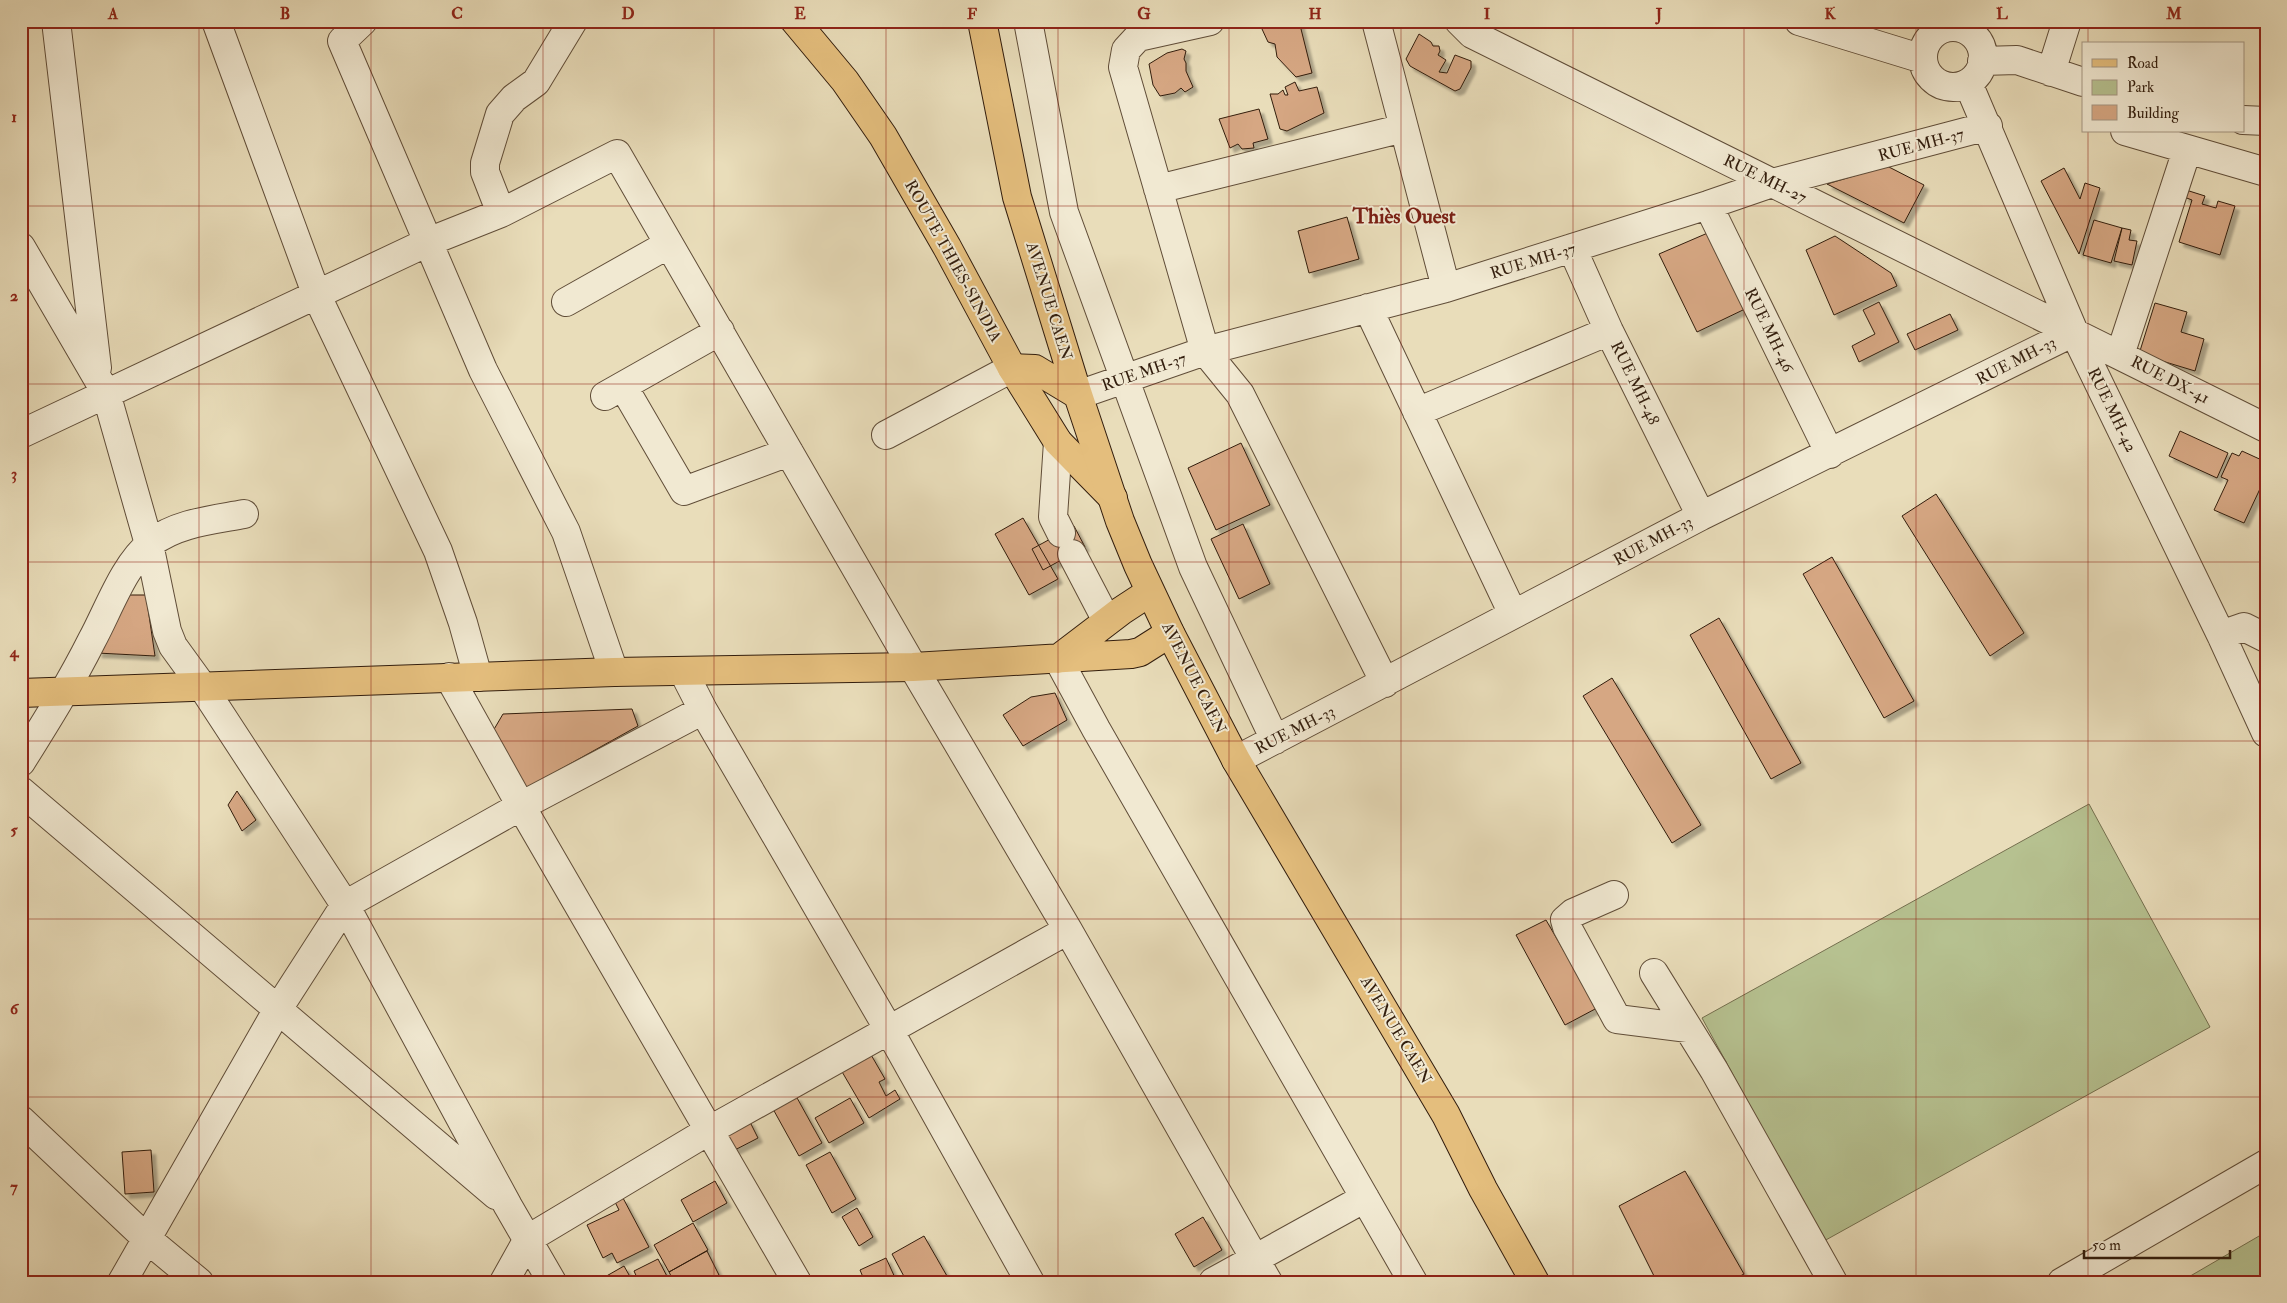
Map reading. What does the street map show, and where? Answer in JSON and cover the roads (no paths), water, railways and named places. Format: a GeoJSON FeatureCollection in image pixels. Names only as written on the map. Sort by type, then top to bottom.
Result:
{"type":"FeatureCollection","features":[{"type":"Feature","properties":{"kind":"main road","name":"ROUTE THIES-SINDIA"},"geometry":{"type":"LineString","coordinates":[[795,21],[845,81],[883,136],[947,247],[1012,368],[1058,442],[1113,498]]}},
{"type":"Feature","properties":{"kind":"main road","name":"AVENUE CAEN"},"geometry":{"type":"LineString","coordinates":[[982,21],[1017,197],[1078,395],[1113,498],[1150,592],[1236,760],[1446,1115],[1483,1189],[1535,1282]]}},
{"type":"Feature","properties":{"kind":"main road"},"geometry":{"type":"LineString","coordinates":[[1012,368],[1035,369],[1078,395]]}},
{"type":"Feature","properties":{"kind":"main road"},"geometry":{"type":"LineString","coordinates":[[1058,659],[1107,621],[1150,592]]}},
{"type":"Feature","properties":{"kind":"main road"},"geometry":{"type":"LineString","coordinates":[[21,693],[614,672],[913,668],[1140,652],[1170,634]]}},
{"type":"Feature","properties":{"kind":"street"},"geometry":{"type":"LineString","coordinates":[[56,21],[102,386],[149,544],[167,631],[173,646],[202,686],[345,905],[508,1206],[552,1282]]}},
{"type":"Feature","properties":{"kind":"street"},"geometry":{"type":"LineString","coordinates":[[216,21],[317,296],[438,551],[463,623],[478,677]]}},
{"type":"Feature","properties":{"kind":"street"},"geometry":{"type":"LineString","coordinates":[[363,21],[342,41],[483,370],[566,532],[614,672]]}},
{"type":"Feature","properties":{"kind":"street"},"geometry":{"type":"LineString","coordinates":[[501,213],[485,172],[488,154],[500,114],[514,98],[536,82],[573,21]]}},
{"type":"Feature","properties":{"kind":"street"},"geometry":{"type":"LineString","coordinates":[[1028,21],[1064,212],[1193,567],[1275,740]]}},
{"type":"Feature","properties":{"kind":"street"},"geometry":{"type":"LineString","coordinates":[[1210,21],[1138,38],[1129,45],[1124,56],[1123,68],[1205,351],[1240,394],[1384,684]]}},
{"type":"Feature","properties":{"kind":"street"},"geometry":{"type":"LineString","coordinates":[[1376,21],[1446,288]]}},
{"type":"Feature","properties":{"kind":"street","name":"RUE MH-27"},"geometry":{"type":"LineString","coordinates":[[1459,21],[1472,34],[2074,332]]}},
{"type":"Feature","properties":{"kind":"street"},"geometry":{"type":"LineString","coordinates":[[1800,21],[1923,59]]}},
{"type":"Feature","properties":{"kind":"street"},"geometry":{"type":"LineString","coordinates":[[2051,72],[2067,21]]}},
{"type":"Feature","properties":{"kind":"street"},"geometry":{"type":"LineString","coordinates":[[1975,72],[1981,48],[1974,36],[1963,28],[1939,24],[1925,45],[1923,59],[1928,73],[1936,82],[1952,87],[1975,72],[2017,60],[2082,82]]}},
{"type":"Feature","properties":{"kind":"street","name":"RUE MH-42"},"geometry":{"type":"LineString","coordinates":[[1975,72],[1988,126],[2074,332],[2221,635],[2266,734]]}},
{"type":"Feature","properties":{"kind":"street"},"geometry":{"type":"LineString","coordinates":[[2244,120],[2266,121]]}},
{"type":"Feature","properties":{"kind":"street","name":"RUE MH-37"},"geometry":{"type":"LineString","coordinates":[[1078,395],[1205,351],[1446,288],[1772,183],[1988,126]]}},
{"type":"Feature","properties":{"kind":"street"},"geometry":{"type":"LineString","coordinates":[[1158,189],[1404,128]]}},
{"type":"Feature","properties":{"kind":"street"},"geometry":{"type":"LineString","coordinates":[[2128,132],[2266,172]]}},
{"type":"Feature","properties":{"kind":"street"},"geometry":{"type":"LineString","coordinates":[[2120,355],[2187,150]]}},
{"type":"Feature","properties":{"kind":"street"},"geometry":{"type":"LineString","coordinates":[[21,434],[102,386],[317,296],[428,242],[501,213],[617,154],[913,668],[1068,930],[1268,1282]]}},
{"type":"Feature","properties":{"kind":"street","name":"RUE MH-46"},"geometry":{"type":"LineString","coordinates":[[1708,205],[1830,454]]}},
{"type":"Feature","properties":{"kind":"street"},"geometry":{"type":"LineString","coordinates":[[566,302],[669,244]]}},
{"type":"Feature","properties":{"kind":"street","name":"RUE MH-48"},"geometry":{"type":"LineString","coordinates":[[1572,248],[1609,331],[1701,516]]}},
{"type":"Feature","properties":{"kind":"street"},"geometry":{"type":"LineString","coordinates":[[23,253],[102,386]]}},
{"type":"Feature","properties":{"kind":"street"},"geometry":{"type":"LineString","coordinates":[[1368,308],[1512,614]]}},
{"type":"Feature","properties":{"kind":"street"},"geometry":{"type":"LineString","coordinates":[[720,331],[614,391],[684,492],[789,452]]}},
{"type":"Feature","properties":{"kind":"street"},"geometry":{"type":"LineString","coordinates":[[1417,412],[1609,331]]}},
{"type":"Feature","properties":{"kind":"street","name":"RUE DX-41"},"geometry":{"type":"LineString","coordinates":[[2074,332],[2266,428]]}},
{"type":"Feature","properties":{"kind":"street","name":"RUE MH-33"},"geometry":{"type":"LineString","coordinates":[[1236,760],[1701,516],[2074,332]]}},
{"type":"Feature","properties":{"kind":"street"},"geometry":{"type":"LineString","coordinates":[[886,435],[1012,368]]}},
{"type":"Feature","properties":{"kind":"street"},"geometry":{"type":"LineString","coordinates":[[1058,442],[1053,517],[1107,621]]}},
{"type":"Feature","properties":{"kind":"street"},"geometry":{"type":"LineString","coordinates":[[21,762],[64,692],[123,579],[149,544],[164,534],[186,525],[244,514]]}},
{"type":"Feature","properties":{"kind":"street"},"geometry":{"type":"LineString","coordinates":[[2221,635],[2244,627],[2266,638]]}},
{"type":"Feature","properties":{"kind":"street"},"geometry":{"type":"LineString","coordinates":[[1058,659],[1096,729],[1413,1282]]}},
{"type":"Feature","properties":{"kind":"street"},"geometry":{"type":"LineString","coordinates":[[683,671],[703,710],[889,1030],[1030,1282]]}},
{"type":"Feature","properties":{"kind":"street"},"geometry":{"type":"LineString","coordinates":[[449,677],[521,806],[797,1282]]}},
{"type":"Feature","properties":{"kind":"street"},"geometry":{"type":"LineString","coordinates":[[122,1282],[278,1009],[345,905],[521,806],[703,710]]}},
{"type":"Feature","properties":{"kind":"street"},"geometry":{"type":"LineString","coordinates":[[21,791],[508,1206]]}},
{"type":"Feature","properties":{"kind":"street"},"geometry":{"type":"LineString","coordinates":[[1614,894],[1573,913],[1565,920],[1567,927],[1617,1018],[1688,1028]]}},
{"type":"Feature","properties":{"kind":"street"},"geometry":{"type":"LineString","coordinates":[[504,1282],[528,1239],[710,1130],[1068,930]]}},
{"type":"Feature","properties":{"kind":"street"},"geometry":{"type":"LineString","coordinates":[[1654,973],[1688,1028],[1830,1281]]}},
{"type":"Feature","properties":{"kind":"street"},"geometry":{"type":"LineString","coordinates":[[21,1120],[146,1238],[199,1282]]}},
{"type":"Feature","properties":{"kind":"street"},"geometry":{"type":"LineString","coordinates":[[2062,1282],[2266,1164]]}},
{"type":"Feature","properties":{"kind":"street"},"geometry":{"type":"LineString","coordinates":[[1213,1282],[1254,1257],[1366,1198]]}},
{"type":"Feature","properties":{"kind":"district","name":"Thiès Ouest"},"geometry":{"type":"Point","coordinates":[1404,216]}}]}
